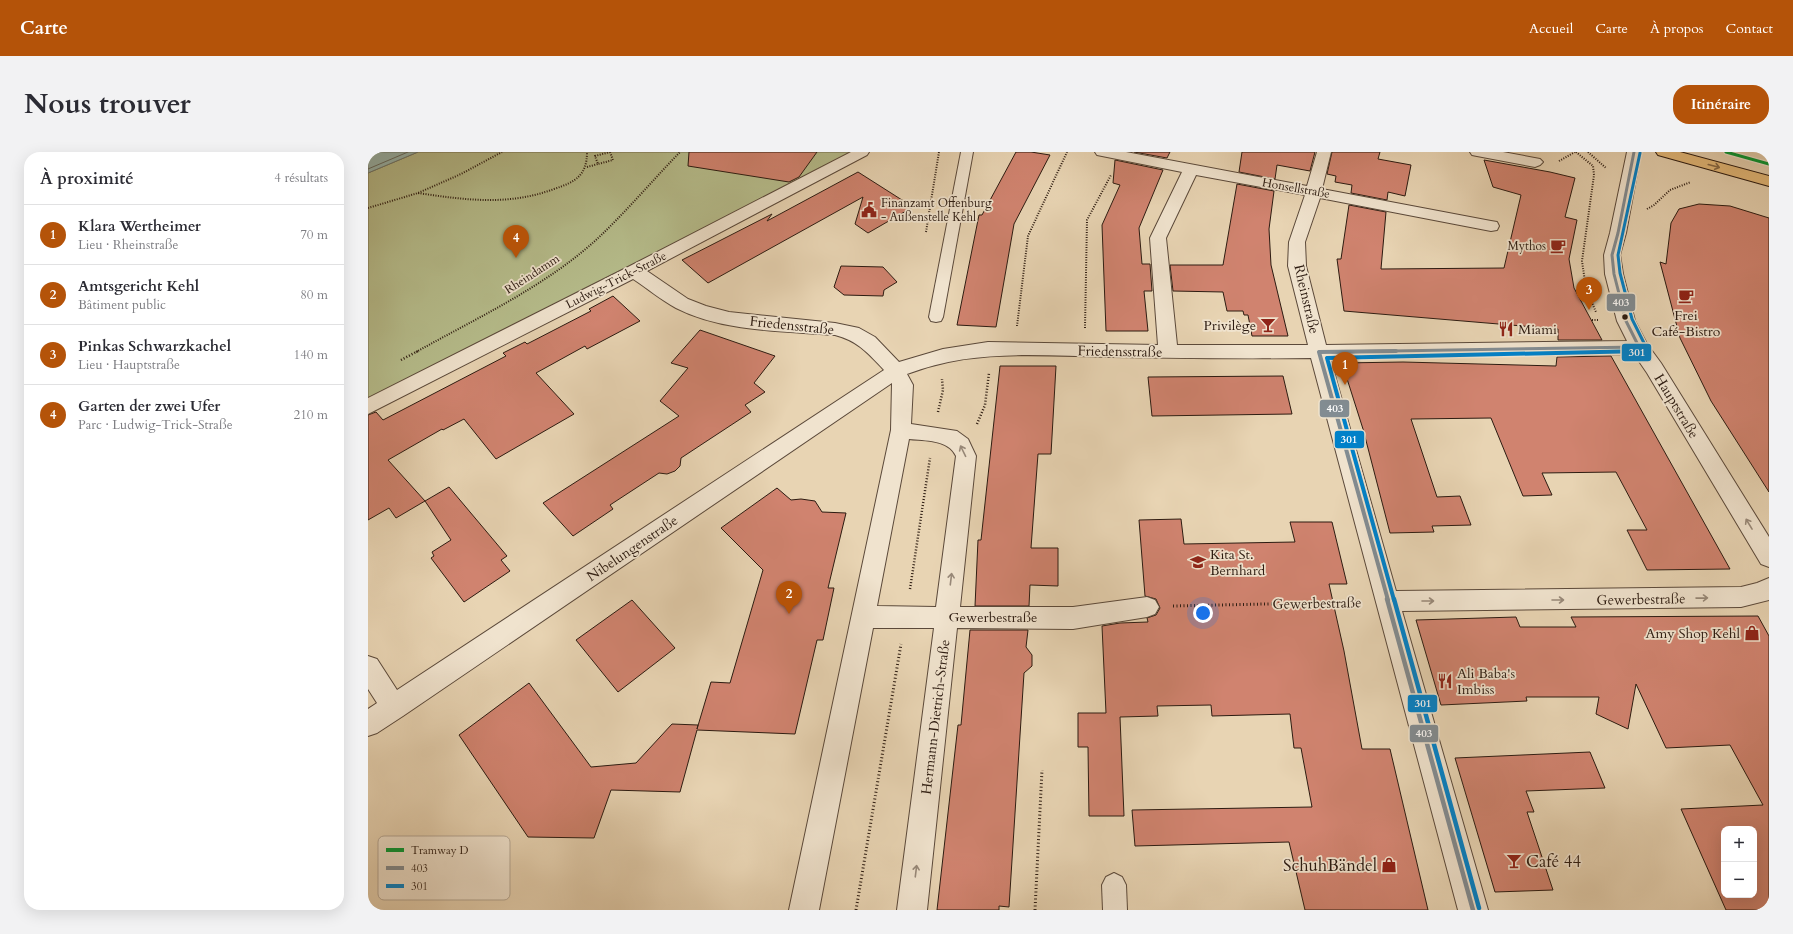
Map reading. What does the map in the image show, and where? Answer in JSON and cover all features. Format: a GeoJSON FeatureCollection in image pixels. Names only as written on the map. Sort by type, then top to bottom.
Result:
{"type":"FeatureCollection","features":[{"type":"Feature","properties":{"kind":"main road"},"geometry":{"type":"LineString","coordinates":[[1663,152],[1769,181]]}},
{"type":"Feature","properties":{"kind":"street","name":"Ludwig-Trick-Straße"},"geometry":{"type":"LineString","coordinates":[[368,407],[862,152]]}},
{"type":"Feature","properties":{"kind":"street","name":"Honsellstraße"},"geometry":{"type":"LineString","coordinates":[[1102,152],[1191,170],[1314,191],[1491,226]]}},
{"type":"Feature","properties":{"kind":"street","name":"Rheinstraße"},"geometry":{"type":"LineString","coordinates":[[1324,152],[1314,191],[1297,242],[1297,266],[1319,352],[1389,601],[1472,910]]}},
{"type":"Feature","properties":{"kind":"street"},"geometry":{"type":"LineString","coordinates":[[1477,152],[1535,162]]}},
{"type":"Feature","properties":{"kind":"street","name":"Hauptstraße"},"geometry":{"type":"LineString","coordinates":[[1634,152],[1612,255],[1614,274],[1626,321],[1639,347],[1654,368],[1769,557]]}},
{"type":"Feature","properties":{"kind":"street"},"geometry":{"type":"LineString","coordinates":[[1168,352],[1158,238],[1191,170]]}},
{"type":"Feature","properties":{"kind":"street","name":"Friedensstraße"},"geometry":{"type":"LineString","coordinates":[[634,271],[663,292],[682,303],[701,311],[736,319],[834,329],[853,333],[868,342],[896,371],[912,364],[940,356],[968,350],[992,348],[1168,352],[1319,352],[1639,347]]}},
{"type":"Feature","properties":{"kind":"street"},"geometry":{"type":"LineString","coordinates":[[804,910],[901,430],[903,385],[896,371]]}},
{"type":"Feature","properties":{"kind":"street","name":"Nibelungenstraße"},"geometry":{"type":"LineString","coordinates":[[368,724],[896,371]]}},
{"type":"Feature","properties":{"kind":"street"},"geometry":{"type":"LineString","coordinates":[[901,430],[950,437],[961,445]]}},
{"type":"Feature","properties":{"kind":"street","name":"Hermann-Dietrich-Straße"},"geometry":{"type":"LineString","coordinates":[[912,910],[966,456],[961,445]]}},
{"type":"Feature","properties":{"kind":"street","name":"Gewerbestraße"},"geometry":{"type":"LineString","coordinates":[[1389,601],[1741,597],[1762,592],[1769,588]]}},
{"type":"Feature","properties":{"kind":"street","name":"Gewerbestraße"},"geometry":{"type":"LineString","coordinates":[[864,616],[946,618],[1073,618],[1147,607]]}},
{"type":"Feature","properties":{"kind":"street"},"geometry":{"type":"LineString","coordinates":[[368,667],[394,707]]}},
{"type":"Feature","properties":{"kind":"lane"},"geometry":{"type":"LineString","coordinates":[[936,317],[967,152]]}},
{"type":"Feature","properties":{"kind":"lane"},"geometry":{"type":"LineString","coordinates":[[1114,884],[1115,910]]}},
{"type":"Feature","properties":{"kind":"path"},"geometry":{"type":"LineString","coordinates":[[368,208],[418,193],[461,174],[502,152]]}},
{"type":"Feature","properties":{"kind":"path"},"geometry":{"type":"LineString","coordinates":[[418,193],[492,202],[517,200],[543,194],[567,184],[582,174],[587,167],[587,152]]}},
{"type":"Feature","properties":{"kind":"path"},"geometry":{"type":"LineString","coordinates":[[587,167],[613,160],[610,152],[596,156],[598,164]]}},
{"type":"Feature","properties":{"kind":"path","name":"Rheindamm"},"geometry":{"type":"LineString","coordinates":[[398,362],[518,295],[560,268],[596,240],[680,152]]}},
{"type":"Feature","properties":{"kind":"path"},"geometry":{"type":"LineString","coordinates":[[1014,348],[1028,236],[1067,152]]}},
{"type":"Feature","properties":{"kind":"path"},"geometry":{"type":"LineString","coordinates":[[1084,350],[1087,220],[1121,156]]}},
{"type":"Feature","properties":{"kind":"path"},"geometry":{"type":"LineString","coordinates":[[1624,204],[1640,209],[1648,209],[1671,188],[1694,181]]}},
{"type":"Feature","properties":{"kind":"path"},"geometry":{"type":"LineString","coordinates":[[961,445],[974,432],[985,405],[992,348]]}},
{"type":"Feature","properties":{"kind":"path"},"geometry":{"type":"LineString","coordinates":[[856,910],[906,616],[934,434],[943,390],[940,356]]}},
{"type":"Feature","properties":{"kind":"path","name":"Gewerbestraße"},"geometry":{"type":"LineString","coordinates":[[1147,607],[1389,601]]}},
{"type":"Feature","properties":{"kind":"path"},"geometry":{"type":"LineString","coordinates":[[1035,910],[1042,770]]}},
{"type":"Feature","properties":{"kind":"green space"},"geometry":{"type":"Polygon","coordinates":[[[418,152],[862,152],[368,410],[368,173],[418,152]]]}},
{"type":"Feature","properties":{"kind":"water"},"geometry":{"type":"Polygon","coordinates":[[[368,152],[418,152],[368,173],[368,152]]]}},
{"type":"Feature","properties":{"kind":"building"},"geometry":{"type":"Polygon","coordinates":[[[689,152],[817,152],[799,177],[789,182],[688,166],[689,152]]]}},
{"type":"Feature","properties":{"kind":"building"},"geometry":{"type":"Polygon","coordinates":[[[1016,152],[1031,152],[1050,155],[1014,224],[996,327],[957,325],[979,215],[982,215],[1016,152]]]}},
{"type":"Feature","properties":{"kind":"building"},"geometry":{"type":"Polygon","coordinates":[[[1134,152],[1170,152],[1167,158],[1134,152]]]}},
{"type":"Feature","properties":{"kind":"building"},"geometry":{"type":"Polygon","coordinates":[[[1242,152],[1315,152],[1310,171],[1277,165],[1275,179],[1239,172],[1242,152]]]}},
{"type":"Feature","properties":{"kind":"building"},"geometry":{"type":"Polygon","coordinates":[[[1332,152],[1380,152],[1378,159],[1411,165],[1405,196],[1388,192],[1387,200],[1351,193],[1352,185],[1335,182],[1336,176],[1327,174],[1332,152]]]}},
{"type":"Feature","properties":{"kind":"building"},"geometry":{"type":"Polygon","coordinates":[[[1115,160],[1163,170],[1139,228],[1142,264],[1150,264],[1152,291],[1144,291],[1148,331],[1106,331],[1102,225],[1120,185],[1113,183],[1115,160]]]}},
{"type":"Feature","properties":{"kind":"building"},"geometry":{"type":"Polygon","coordinates":[[[1484,160],[1575,178],[1565,217],[1577,220],[1569,259],[1574,288],[1602,340],[1558,340],[1558,329],[1344,311],[1337,259],[1341,259],[1349,205],[1386,212],[1381,269],[1504,268],[1521,195],[1493,187],[1484,160]]]}},
{"type":"Feature","properties":{"kind":"building"},"geometry":{"type":"Polygon","coordinates":[[[858,172],[913,207],[868,233],[855,224],[863,197],[708,283],[682,260],[772,214],[767,221],[858,172]]]}},
{"type":"Feature","properties":{"kind":"building"},"geometry":{"type":"Polygon","coordinates":[[[1237,184],[1274,191],[1269,229],[1271,265],[1288,336],[1252,336],[1248,315],[1244,315],[1243,311],[1227,311],[1223,292],[1173,291],[1170,265],[1223,265],[1237,184]]]}},
{"type":"Feature","properties":{"kind":"building"},"geometry":{"type":"Polygon","coordinates":[[[1699,204],[1730,206],[1769,218],[1769,492],[1711,401],[1680,338],[1660,262],[1666,264],[1671,223],[1679,209],[1699,204]]]}},
{"type":"Feature","properties":{"kind":"building"},"geometry":{"type":"Polygon","coordinates":[[[841,266],[883,267],[897,282],[884,290],[883,296],[844,295],[834,287],[841,266]]]}},
{"type":"Feature","properties":{"kind":"building"},"geometry":{"type":"Polygon","coordinates":[[[613,296],[640,321],[587,349],[585,346],[536,373],[574,414],[496,459],[464,419],[443,430],[442,429],[388,460],[425,501],[396,518],[389,508],[368,520],[368,415],[376,412],[383,420],[506,356],[503,353],[525,342],[527,344],[591,311],[589,309],[613,296]]]}},
{"type":"Feature","properties":{"kind":"building"},"geometry":{"type":"Polygon","coordinates":[[[700,330],[775,356],[754,383],[765,392],[745,405],[751,412],[681,458],[680,466],[675,471],[667,474],[659,473],[610,505],[613,509],[573,536],[543,503],[679,416],[660,401],[688,368],[671,363],[700,330]]]}},
{"type":"Feature","properties":{"kind":"building"},"geometry":{"type":"Polygon","coordinates":[[[1611,356],[1730,569],[1647,570],[1627,530],[1647,530],[1616,472],[1542,473],[1552,495],[1523,496],[1491,418],[1411,419],[1437,497],[1460,496],[1471,525],[1432,526],[1434,532],[1390,533],[1363,429],[1342,363],[1403,362],[1556,366],[1557,357],[1611,356]]]}},
{"type":"Feature","properties":{"kind":"building"},"geometry":{"type":"Polygon","coordinates":[[[1000,366],[1056,366],[1051,454],[1038,454],[1031,548],[1058,548],[1058,586],[1030,585],[1029,606],[975,606],[978,540],[981,540],[1000,366]]]}},
{"type":"Feature","properties":{"kind":"building"},"geometry":{"type":"Polygon","coordinates":[[[1283,376],[1292,414],[1152,416],[1148,377],[1283,376]]]}},
{"type":"Feature","properties":{"kind":"building"},"geometry":{"type":"Polygon","coordinates":[[[449,487],[507,556],[501,560],[510,571],[464,602],[431,558],[434,556],[432,552],[451,540],[425,501],[449,487]]]}},
{"type":"Feature","properties":{"kind":"building"},"geometry":{"type":"Polygon","coordinates":[[[777,488],[791,500],[801,499],[815,501],[822,512],[846,513],[828,588],[834,588],[823,640],[817,640],[795,734],[697,730],[680,792],[611,790],[594,838],[528,837],[459,735],[529,683],[591,767],[636,763],[672,724],[698,725],[697,729],[711,682],[730,683],[763,570],[721,528],[777,488]]]}},
{"type":"Feature","properties":{"kind":"building"},"geometry":{"type":"Polygon","coordinates":[[[1181,519],[1184,544],[1295,542],[1290,522],[1332,522],[1347,584],[1329,584],[1344,651],[1362,749],[1390,749],[1428,910],[1305,910],[1289,842],[1135,846],[1132,810],[1312,807],[1301,748],[1294,748],[1290,714],[1212,716],[1211,705],[1157,706],[1158,716],[1120,717],[1124,816],[1089,816],[1088,747],[1078,747],[1078,713],[1106,713],[1102,626],[1120,623],[1148,622],[1147,618],[1156,615],[1160,608],[1156,599],[1145,596],[1139,520],[1181,519]]]}},
{"type":"Feature","properties":{"kind":"building"},"geometry":{"type":"Polygon","coordinates":[[[632,600],[675,648],[618,692],[576,640],[632,600]]]}},
{"type":"Feature","properties":{"kind":"building"},"geometry":{"type":"Polygon","coordinates":[[[1758,616],[1769,636],[1769,910],[1726,910],[1681,809],[1763,805],[1730,745],[1666,748],[1636,684],[1628,729],[1596,714],[1599,697],[1526,697],[1527,701],[1441,705],[1416,620],[1516,617],[1520,627],[1576,627],[1571,617],[1758,616]]]}},
{"type":"Feature","properties":{"kind":"building"},"geometry":{"type":"Polygon","coordinates":[[[970,630],[1028,630],[1026,647],[1032,655],[1032,666],[1024,673],[1009,907],[999,906],[999,910],[937,910],[958,725],[961,725],[970,630]]]}},
{"type":"Feature","properties":{"kind":"building"},"geometry":{"type":"Polygon","coordinates":[[[1590,752],[1605,788],[1526,791],[1534,812],[1527,812],[1553,890],[1495,892],[1455,758],[1590,752]]]}},
{"type":"Feature","properties":{"kind":"tram line","name":"D"},"geometry":{"type":"LineString","coordinates":[[1726,152],[1769,164]]}},
{"type":"Feature","properties":{"kind":"transit line","name":"403"},"geometry":{"type":"LineString","coordinates":[[1473,910],[1319,352],[1639,347],[1626,321],[1614,274],[1612,255],[1618,233],[1634,152]]}},
{"type":"Feature","properties":{"kind":"transit line","name":"301"},"geometry":{"type":"LineString","coordinates":[[1479,908],[1327,358],[1642,352],[1645,345],[1632,319],[1620,273],[1618,255],[1640,153]]}},
{"type":"Feature","properties":{"kind":"place","name":"Finanzamt Offenburg - Außenstelle Kehl"},"geometry":{"type":"Point","coordinates":[869,210]}},
{"type":"Feature","properties":{"kind":"place","name":"Mythos"},"geometry":{"type":"Point","coordinates":[1558,246]}},
{"type":"Feature","properties":{"kind":"place","name":"Garten der zwei Ufer"},"geometry":{"type":"Point","coordinates":[516,258]}},
{"type":"Feature","properties":{"kind":"place","name":"Frei Café-Bistro"},"geometry":{"type":"Point","coordinates":[1686,296]}},
{"type":"Feature","properties":{"kind":"place","name":"Pinkas Schwarzkachel"},"geometry":{"type":"Point","coordinates":[1589,310]}},
{"type":"Feature","properties":{"kind":"place","name":"Privilège"},"geometry":{"type":"Point","coordinates":[1268,325]}},
{"type":"Feature","properties":{"kind":"place","name":"Miami"},"geometry":{"type":"Point","coordinates":[1506,329]}},
{"type":"Feature","properties":{"kind":"place","name":"Klara Wertheimer"},"geometry":{"type":"Point","coordinates":[1345,385]}},
{"type":"Feature","properties":{"kind":"place","name":"Kita St. Bernhard"},"geometry":{"type":"Point","coordinates":[1198,562]}},
{"type":"Feature","properties":{"kind":"place","name":"Amtsgericht Kehl"},"geometry":{"type":"Point","coordinates":[789,614]}},
{"type":"Feature","properties":{"kind":"place","name":"Amy Shop Kehl"},"geometry":{"type":"Point","coordinates":[1752,633]}},
{"type":"Feature","properties":{"kind":"place","name":"Ali Baba's Imbiss"},"geometry":{"type":"Point","coordinates":[1445,681]}},
{"type":"Feature","properties":{"kind":"place","name":"Café 44"},"geometry":{"type":"Point","coordinates":[1514,861]}},
{"type":"Feature","properties":{"kind":"place","name":"SchuhBändel"},"geometry":{"type":"Point","coordinates":[1389,865]}}]}
